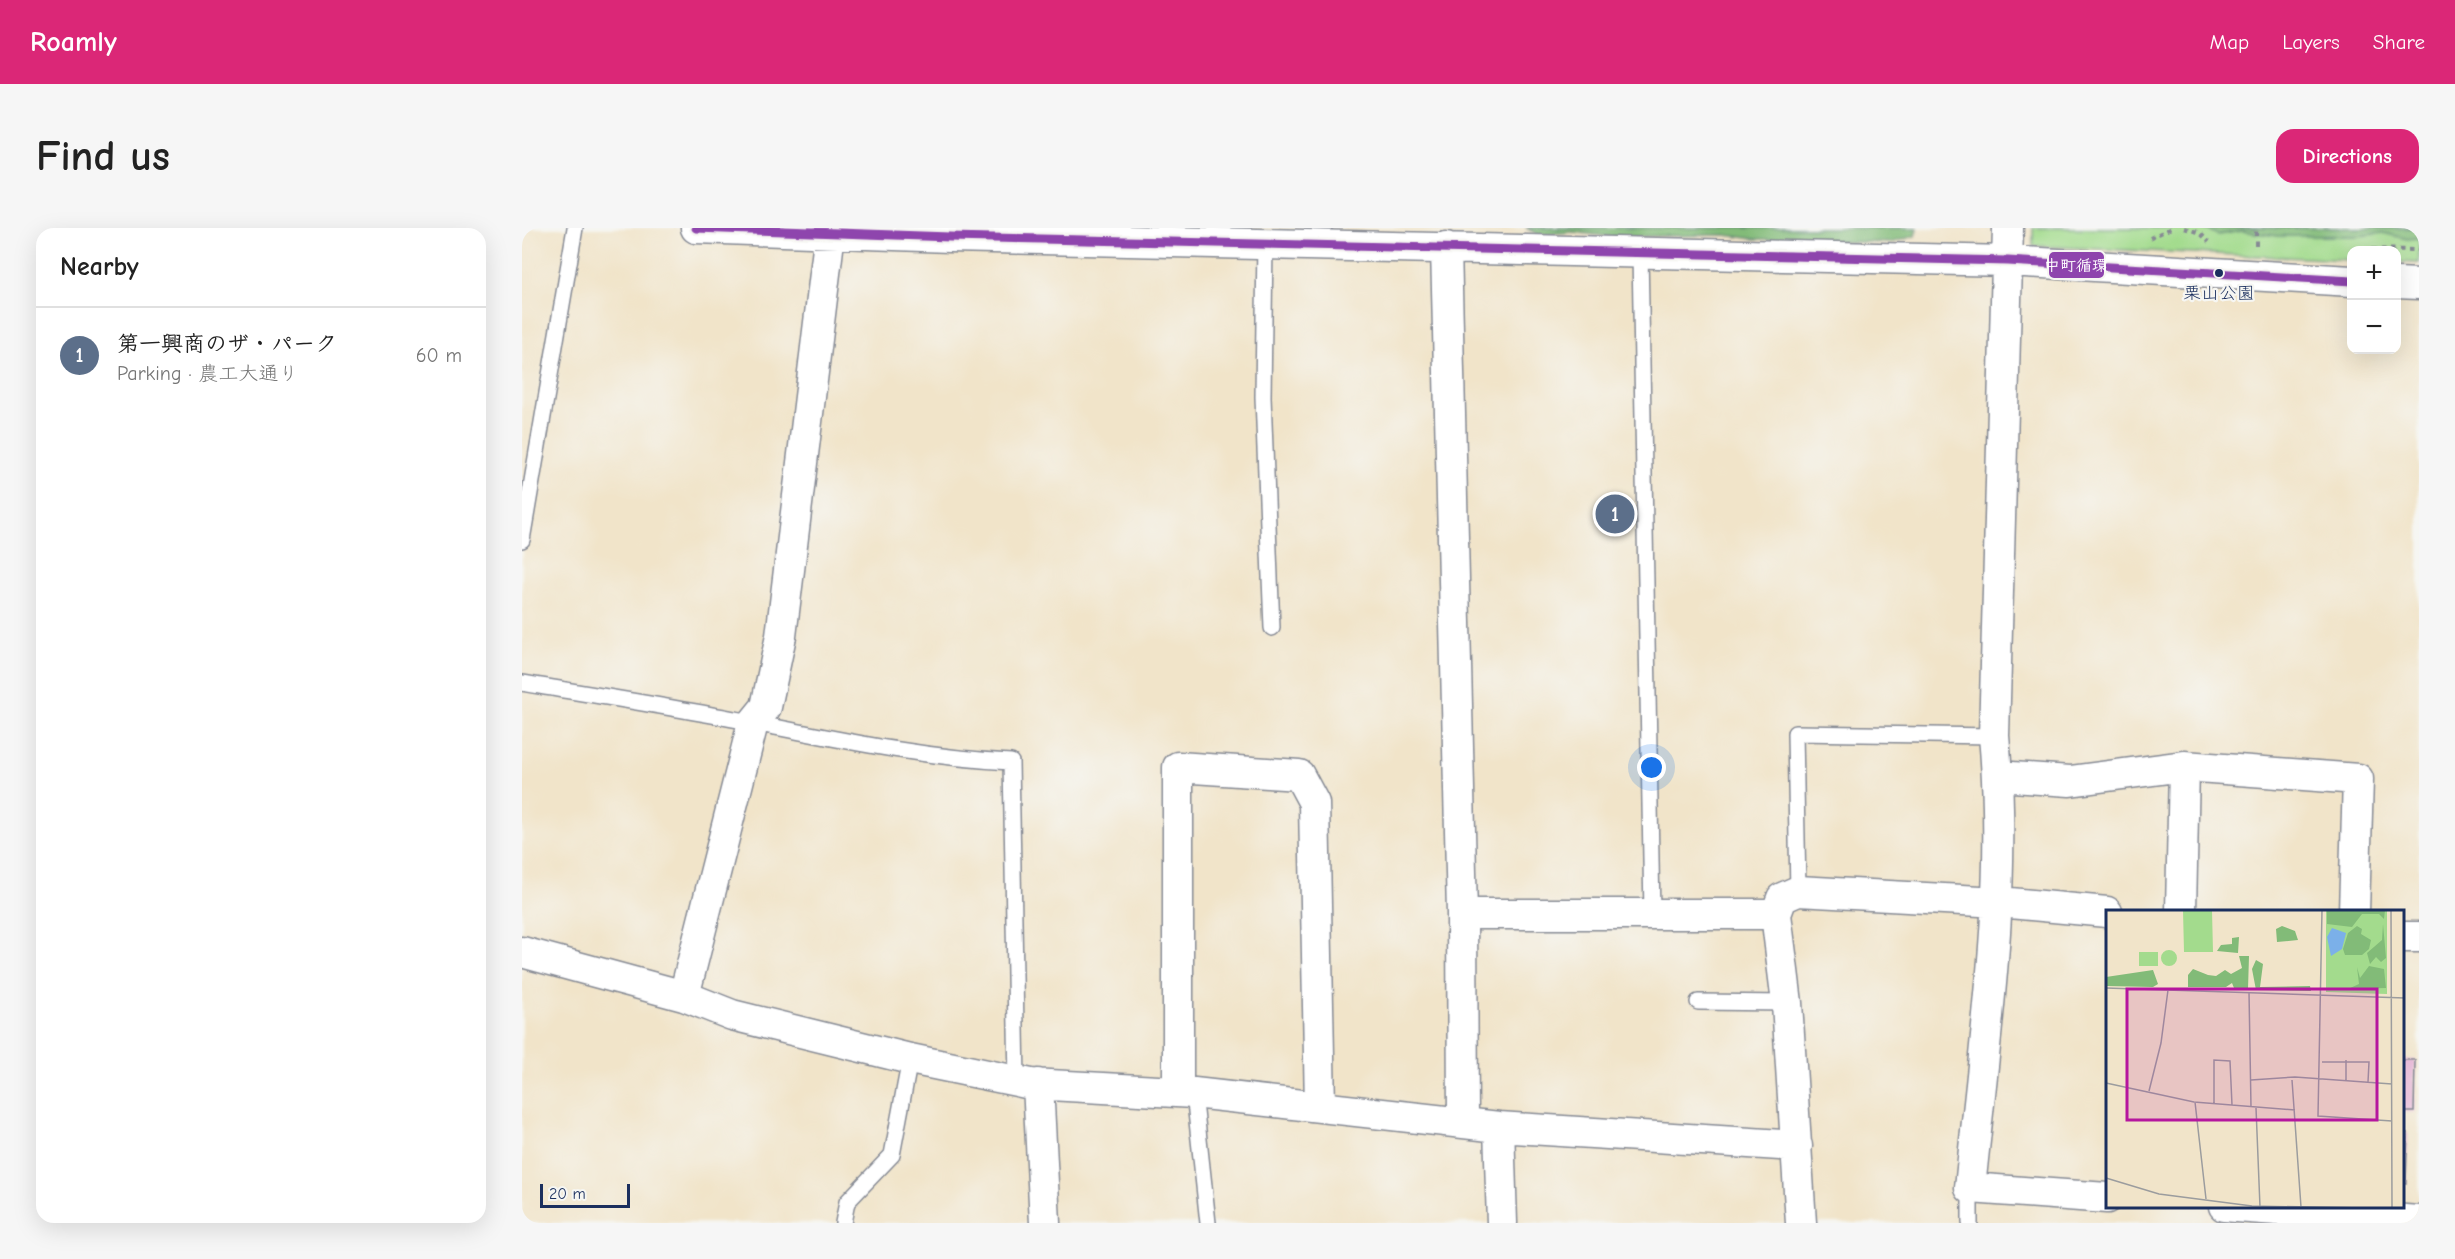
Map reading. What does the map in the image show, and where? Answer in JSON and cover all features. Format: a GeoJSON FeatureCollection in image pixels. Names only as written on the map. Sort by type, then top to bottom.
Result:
{"type":"FeatureCollection","features":[{"type":"Feature","properties":{"kind":"street"},"geometry":{"type":"LineString","coordinates":[[696,228],[830,232],[950,232],[1264,242],[1456,244],[1640,253],[2008,261],[2347,280]]}},
{"type":"Feature","properties":{"kind":"street"},"geometry":{"type":"LineString","coordinates":[[2008,228],[1994,736],[1998,776],[1998,902],[1970,1188],[2106,1198]]}},
{"type":"Feature","properties":{"kind":"street"},"geometry":{"type":"LineString","coordinates":[[684,996],[753,723],[766,706],[781,636],[830,232]]}},
{"type":"Feature","properties":{"kind":"street"},"geometry":{"type":"LineString","coordinates":[[1456,244],[1463,1122]]}},
{"type":"Feature","properties":{"kind":"street"},"geometry":{"type":"LineString","coordinates":[[2401,283],[2419,284]]}},
{"type":"Feature","properties":{"kind":"street"},"geometry":{"type":"LineString","coordinates":[[1998,776],[2070,781],[2184,766],[2358,779],[2354,910]]}},
{"type":"Feature","properties":{"kind":"street"},"geometry":{"type":"LineString","coordinates":[[2181,910],[2184,766]]}},
{"type":"Feature","properties":{"kind":"street"},"geometry":{"type":"LineString","coordinates":[[1186,1093],[1178,767],[1299,775],[1314,803],[1320,1107]]}},
{"type":"Feature","properties":{"kind":"street"},"geometry":{"type":"LineString","coordinates":[[1801,1223],[1787,1003],[1776,914],[1782,898],[1798,891],[1998,902],[2106,912]]}},
{"type":"Feature","properties":{"kind":"street"},"geometry":{"type":"LineString","coordinates":[[1462,914],[1776,914]]}},
{"type":"Feature","properties":{"kind":"street"},"geometry":{"type":"LineString","coordinates":[[2404,937],[2419,938]]}},
{"type":"Feature","properties":{"kind":"street"},"geometry":{"type":"LineString","coordinates":[[522,951],[684,996],[732,1015],[910,1059],[1027,1083],[1186,1093],[1499,1127],[1797,1146]]}},
{"type":"Feature","properties":{"kind":"street"},"geometry":{"type":"LineString","coordinates":[[1027,1083],[1045,1223]]}},
{"type":"Feature","properties":{"kind":"street"},"geometry":{"type":"LineString","coordinates":[[1499,1127],[1502,1223]]}},
{"type":"Feature","properties":{"kind":"street"},"geometry":{"type":"LineString","coordinates":[[2250,1208],[2419,1221]]}},
{"type":"Feature","properties":{"kind":"lane"},"geometry":{"type":"LineString","coordinates":[[522,540],[575,228]]}},
{"type":"Feature","properties":{"kind":"lane"},"geometry":{"type":"LineString","coordinates":[[1264,242],[1263,397],[1272,628]]}},
{"type":"Feature","properties":{"kind":"lane"},"geometry":{"type":"LineString","coordinates":[[1640,253],[1652,914]]}},
{"type":"Feature","properties":{"kind":"lane"},"geometry":{"type":"LineString","coordinates":[[522,683],[753,723],[879,748],[961,760],[1011,762],[1027,1083]]}},
{"type":"Feature","properties":{"kind":"lane"},"geometry":{"type":"LineString","coordinates":[[1798,891],[1795,733],[1994,736]]}},
{"type":"Feature","properties":{"kind":"lane"},"geometry":{"type":"LineString","coordinates":[[1698,1002],[1787,1003]]}},
{"type":"Feature","properties":{"kind":"lane"},"geometry":{"type":"LineString","coordinates":[[843,1223],[847,1202],[892,1155],[910,1059]]}},
{"type":"Feature","properties":{"kind":"lane"},"geometry":{"type":"LineString","coordinates":[[1186,1093],[1208,1223]]}},
{"type":"Feature","properties":{"kind":"lane"},"geometry":{"type":"LineString","coordinates":[[1970,1188],[1970,1223]]}},
{"type":"Feature","properties":{"kind":"path"},"geometry":{"type":"LineString","coordinates":[[2256,228],[2256,246]]}},
{"type":"Feature","properties":{"kind":"green space"},"geometry":{"type":"Polygon","coordinates":[[[1526,228],[1917,228],[1915,236],[1891,243],[1754,239],[1725,235],[1613,237],[1572,232],[1539,235],[1526,228]]]}},
{"type":"Feature","properties":{"kind":"green space","name":"栗山公園"},"geometry":{"type":"Polygon","coordinates":[[[2033,228],[2419,228],[2419,263],[2401,262],[2401,246],[2347,246],[2347,260],[2033,246],[2033,228]]]}},
{"type":"Feature","properties":{"kind":"green space"},"geometry":{"type":"Polygon","coordinates":[[[2203,228],[2419,228],[2419,238],[2407,239],[2383,233],[2359,236],[2278,236],[2242,231],[2218,235],[2203,228]]]}},
{"type":"Feature","properties":{"kind":"building"},"geometry":{"type":"Polygon","coordinates":[[[2404,1060],[2415,1060],[2414,1112],[2404,1112],[2404,1060]]]}},
{"type":"Feature","properties":{"kind":"building"},"geometry":{"type":"Polygon","coordinates":[[[2404,1133],[2408,1133],[2406,1183],[2404,1182],[2404,1133]]]}},
{"type":"Feature","properties":{"kind":"transit line","name":"中町循環"},"geometry":{"type":"LineString","coordinates":[[696,228],[950,237],[2008,261],[2347,281]]}},
{"type":"Feature","properties":{"kind":"place","name":"栗山公園"},"geometry":{"type":"Point","coordinates":[2219,273]}},
{"type":"Feature","properties":{"kind":"place","name":"第一興商のザ・パーク"},"geometry":{"type":"Point","coordinates":[1615,514]}}]}
